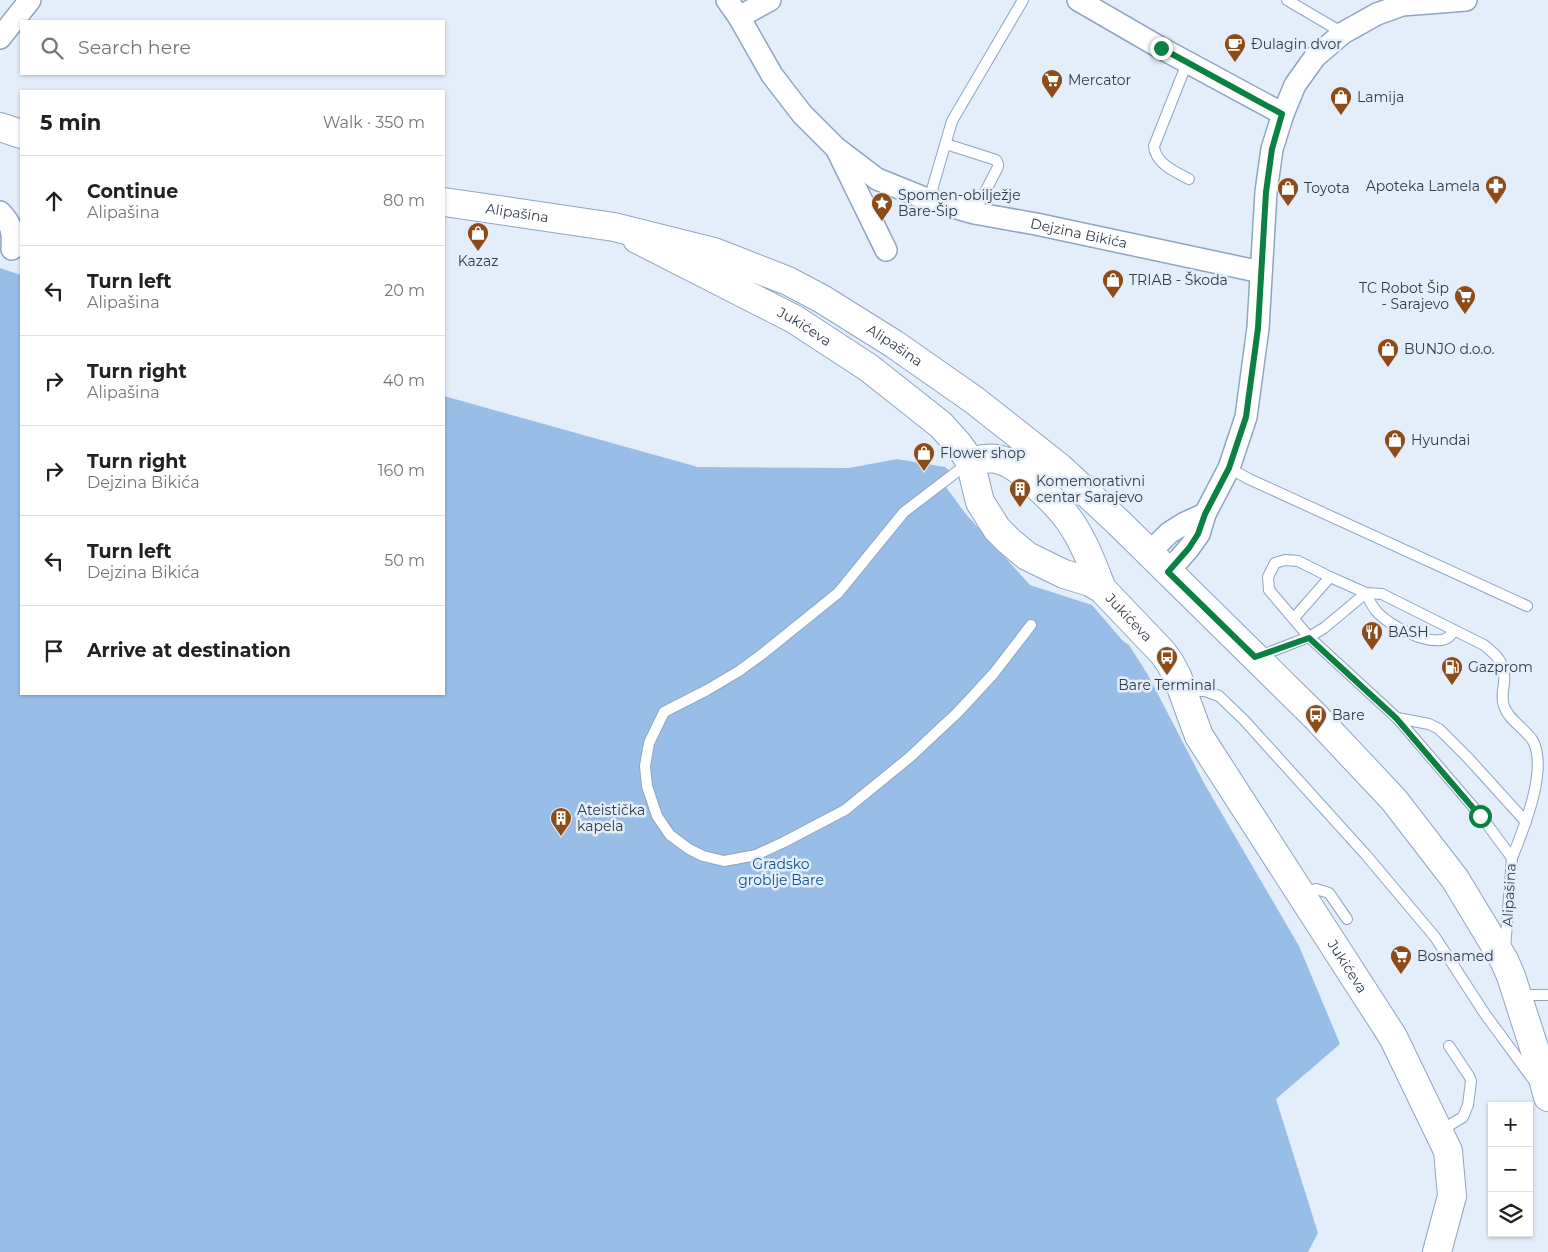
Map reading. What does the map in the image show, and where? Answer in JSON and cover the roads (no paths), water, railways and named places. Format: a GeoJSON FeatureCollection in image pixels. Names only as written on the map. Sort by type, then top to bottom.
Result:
{"type":"FeatureCollection","features":[{"type":"Feature","properties":{"kind":"street"},"geometry":{"type":"LineString","coordinates":[[0,38],[30,0]]}},
{"type":"Feature","properties":{"kind":"street","name":"Dejzina Bikića"},"geometry":{"type":"LineString","coordinates":[[770,0],[733,8],[772,75],[802,114],[835,147],[877,179],[929,200],[974,214],[1036,224],[1261,272]]}},
{"type":"Feature","properties":{"kind":"street"},"geometry":{"type":"LineString","coordinates":[[1078,0],[1187,63],[1282,114]]}},
{"type":"Feature","properties":{"kind":"street"},"geometry":{"type":"LineString","coordinates":[[1168,572],[1189,548],[1198,534],[1205,514],[1229,468],[1246,417],[1258,328],[1266,192],[1272,149],[1282,114],[1295,85],[1315,57],[1343,34],[1377,14],[1400,3],[1466,0]]}},
{"type":"Feature","properties":{"kind":"street"},"geometry":{"type":"LineString","coordinates":[[835,147],[886,250]]}},
{"type":"Feature","properties":{"kind":"street","name":"Alipašina"},"geometry":{"type":"LineString","coordinates":[[445,202],[614,227],[714,252],[788,281],[862,323],[974,400],[1059,467],[1315,716],[1394,800],[1455,879],[1504,960],[1518,995],[1548,1097]]}},
{"type":"Feature","properties":{"kind":"street"},"geometry":{"type":"LineString","coordinates":[[0,212],[8,220],[13,236],[11,249]]}},
{"type":"Feature","properties":{"kind":"street","name":"Jukićeva"},"geometry":{"type":"LineString","coordinates":[[614,227],[794,319],[869,368],[941,425],[958,444],[970,462],[980,502],[997,529],[1009,541],[1027,556],[1064,574],[1090,582],[1102,589],[1163,653],[1170,663],[1199,736],[1393,1037],[1448,1151],[1452,1196],[1437,1252]]}},
{"type":"Feature","properties":{"kind":"street","name":"Jukićeva"},"geometry":{"type":"LineString","coordinates":[[970,462],[996,459],[1009,464],[1019,469],[1044,492],[1078,535],[1089,556],[1102,589]]}},
{"type":"Feature","properties":{"kind":"street"},"geometry":{"type":"LineString","coordinates":[[1148,553],[1169,533],[1205,514]]}},
{"type":"Feature","properties":{"kind":"lane"},"geometry":{"type":"LineString","coordinates":[[929,200],[952,121],[1023,0]]}},
{"type":"Feature","properties":{"kind":"lane"},"geometry":{"type":"LineString","coordinates":[[1287,0],[1343,34]]}},
{"type":"Feature","properties":{"kind":"lane"},"geometry":{"type":"LineString","coordinates":[[1187,63],[1154,146],[1154,152],[1171,170],[1189,179]]}},
{"type":"Feature","properties":{"kind":"lane"},"geometry":{"type":"LineString","coordinates":[[946,144],[996,160],[998,164],[974,214]]}},
{"type":"Feature","properties":{"kind":"lane"},"geometry":{"type":"LineString","coordinates":[[970,462],[904,512],[838,593],[761,655],[738,671],[707,690],[664,712],[649,743],[645,766],[647,786],[657,816],[670,834],[688,849],[703,856],[724,861],[756,855],[784,842],[845,810],[910,757],[972,697],[994,673],[1031,625]]}},
{"type":"Feature","properties":{"kind":"lane"},"geometry":{"type":"LineString","coordinates":[[1229,468],[1249,479],[1527,606]]}},
{"type":"Feature","properties":{"kind":"lane","name":"Alipašina"},"geometry":{"type":"LineString","coordinates":[[1330,577],[1298,561],[1285,560],[1275,563],[1268,577],[1269,590],[1309,638],[1396,718],[1480,816],[1512,858],[1504,960]]}},
{"type":"Feature","properties":{"kind":"lane"},"geometry":{"type":"LineString","coordinates":[[1294,618],[1330,577],[1366,593],[1382,594],[1484,645],[1497,655],[1502,663],[1504,682],[1502,699],[1504,708],[1528,733],[1538,754],[1539,768],[1532,803],[1512,858]]}},
{"type":"Feature","properties":{"kind":"lane"},"geometry":{"type":"LineString","coordinates":[[1255,657],[1309,638],[1366,593]]}},
{"type":"Feature","properties":{"kind":"lane"},"geometry":{"type":"LineString","coordinates":[[1366,593],[1376,612],[1389,623],[1413,634],[1429,640],[1442,640],[1449,638],[1454,631]]}},
{"type":"Feature","properties":{"kind":"lane"},"geometry":{"type":"LineString","coordinates":[[1185,698],[1195,691],[1219,696],[1244,720],[1366,855],[1435,938],[1485,1014],[1548,1101]]}},
{"type":"Feature","properties":{"kind":"lane"},"geometry":{"type":"LineString","coordinates":[[1396,718],[1429,724],[1439,729],[1526,822]]}},
{"type":"Feature","properties":{"kind":"lane"},"geometry":{"type":"LineString","coordinates":[[1302,897],[1316,889],[1329,893],[1347,919]]}},
{"type":"Feature","properties":{"kind":"lane"},"geometry":{"type":"LineString","coordinates":[[1518,995],[1548,995]]}},
{"type":"Feature","properties":{"kind":"lane"},"geometry":{"type":"LineString","coordinates":[[1439,1132],[1463,1117],[1468,1105],[1471,1082],[1449,1046]]}},
{"type":"Feature","properties":{"kind":"place","name":"Đulagin dvor"},"geometry":{"type":"Point","coordinates":[1235,63]}},
{"type":"Feature","properties":{"kind":"place","name":"Mercator"},"geometry":{"type":"Point","coordinates":[1052,99]}},
{"type":"Feature","properties":{"kind":"place","name":"Lamija"},"geometry":{"type":"Point","coordinates":[1341,116]}},
{"type":"Feature","properties":{"kind":"place","name":"Apoteka Lamela"},"geometry":{"type":"Point","coordinates":[1496,205]}},
{"type":"Feature","properties":{"kind":"place","name":"Toyota"},"geometry":{"type":"Point","coordinates":[1288,207]}},
{"type":"Feature","properties":{"kind":"place","name":"Spomen-obilježje Bare-Šip"},"geometry":{"type":"Point","coordinates":[882,222]}},
{"type":"Feature","properties":{"kind":"place","name":"Kazaz"},"geometry":{"type":"Point","coordinates":[478,252]}},
{"type":"Feature","properties":{"kind":"place","name":"TRIAB - Škoda"},"geometry":{"type":"Point","coordinates":[1113,299]}},
{"type":"Feature","properties":{"kind":"place","name":"TC Robot Šip - Sarajevo"},"geometry":{"type":"Point","coordinates":[1465,315]}},
{"type":"Feature","properties":{"kind":"place","name":"BUNJO d.o.o."},"geometry":{"type":"Point","coordinates":[1388,368]}},
{"type":"Feature","properties":{"kind":"place","name":"Hyundai"},"geometry":{"type":"Point","coordinates":[1395,459]}},
{"type":"Feature","properties":{"kind":"place","name":"Flower shop"},"geometry":{"type":"Point","coordinates":[924,472]}},
{"type":"Feature","properties":{"kind":"place","name":"Komemorativni centar Sarajevo"},"geometry":{"type":"Point","coordinates":[1020,508]}},
{"type":"Feature","properties":{"kind":"place","name":"BASH"},"geometry":{"type":"Point","coordinates":[1372,651]}},
{"type":"Feature","properties":{"kind":"place","name":"Bare Terminal"},"geometry":{"type":"Point","coordinates":[1167,676]}},
{"type":"Feature","properties":{"kind":"place","name":"Gazprom"},"geometry":{"type":"Point","coordinates":[1452,686]}},
{"type":"Feature","properties":{"kind":"place","name":"Bare"},"geometry":{"type":"Point","coordinates":[1316,734]}},
{"type":"Feature","properties":{"kind":"place","name":"Ateistička kapela"},"geometry":{"type":"Point","coordinates":[561,837]}},
{"type":"Feature","properties":{"kind":"place","name":"Bosnamed"},"geometry":{"type":"Point","coordinates":[1401,975]}},
{"type":"Feature","properties":{"kind":"park label","name":"Gradsko groblje Bare"},"geometry":{"type":"Point","coordinates":[781,872]}}]}
